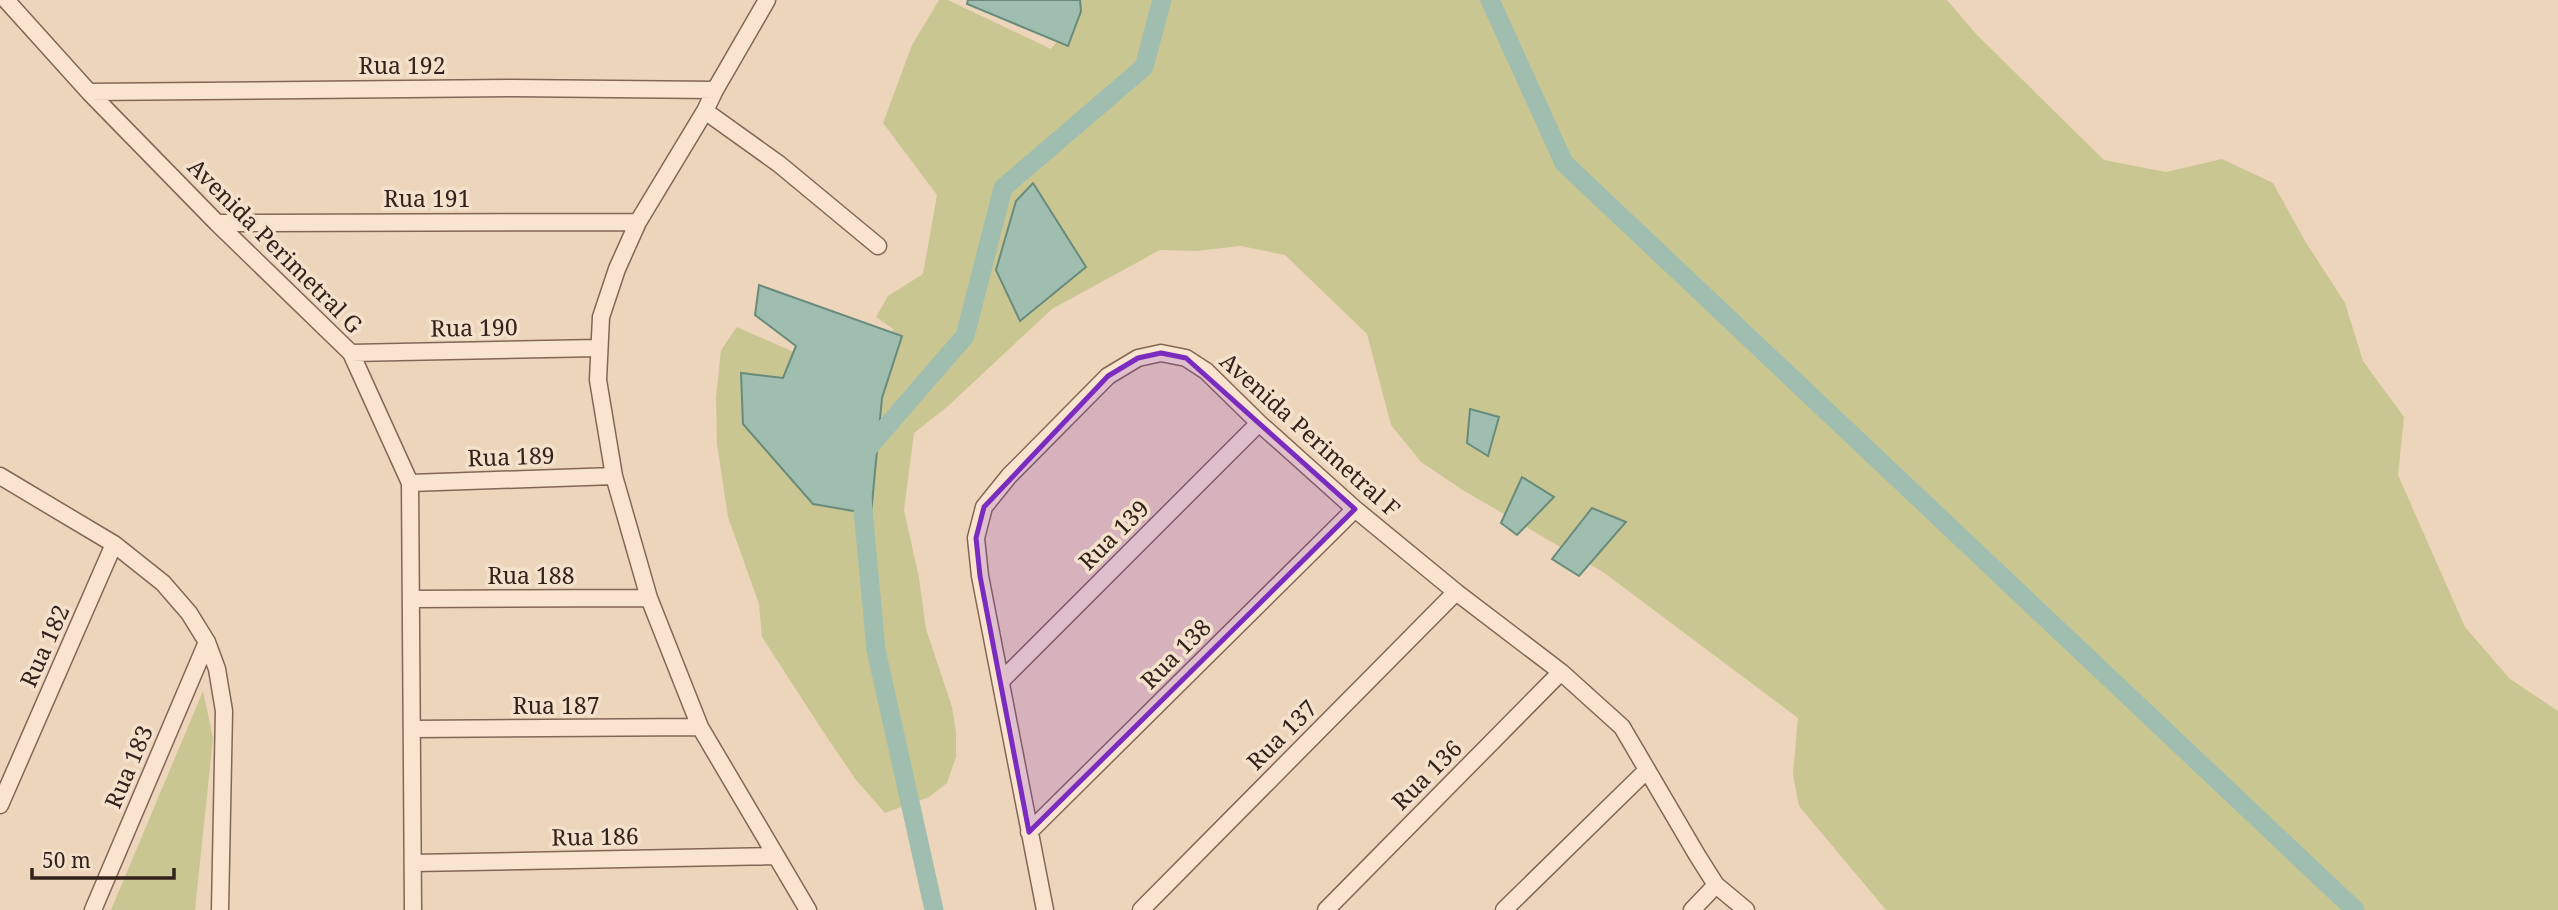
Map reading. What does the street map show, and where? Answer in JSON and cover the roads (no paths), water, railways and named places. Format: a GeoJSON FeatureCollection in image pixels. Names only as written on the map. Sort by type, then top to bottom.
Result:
{"type":"FeatureCollection","features":[{"type":"Feature","properties":{"kind":"street","name":"Avenida Perimetral G"},"geometry":{"type":"LineString","coordinates":[[6,0],[89,92],[217,223],[351,353],[410,483],[413,910]]}},
{"type":"Feature","properties":{"kind":"street"},"geometry":{"type":"LineString","coordinates":[[768,0],[638,222],[617,269],[601,317],[598,380],[614,476],[649,598],[699,727],[808,910]]}},
{"type":"Feature","properties":{"kind":"street","name":"Rua 192"},"geometry":{"type":"LineString","coordinates":[[89,92],[511,88],[715,90]]}},
{"type":"Feature","properties":{"kind":"street"},"geometry":{"type":"LineString","coordinates":[[705,111],[779,164],[878,246]]}},
{"type":"Feature","properties":{"kind":"street","name":"Rua 191"},"geometry":{"type":"LineString","coordinates":[[217,223],[638,222]]}},
{"type":"Feature","properties":{"kind":"street","name":"Rua 190"},"geometry":{"type":"LineString","coordinates":[[351,353],[598,348]]}},
{"type":"Feature","properties":{"kind":"street","name":"Avenida Perimetral F"},"geometry":{"type":"LineString","coordinates":[[1045,910],[980,576],[976,538],[984,508],[1009,476],[1108,376],[1138,358],[1161,353],[1186,358],[1206,371],[1259,423],[1355,509],[1456,592],[1561,672],[1622,727],[1716,885],[1746,910]]}},
{"type":"Feature","properties":{"kind":"street","name":"Rua 139"},"geometry":{"type":"LineString","coordinates":[[1002,680],[1259,423]]}},
{"type":"Feature","properties":{"kind":"street","name":"Rua 189"},"geometry":{"type":"LineString","coordinates":[[410,483],[614,476]]}},
{"type":"Feature","properties":{"kind":"street"},"geometry":{"type":"LineString","coordinates":[[1,479],[114,544],[163,583],[189,613],[207,642],[217,668],[224,711],[220,910]]}},
{"type":"Feature","properties":{"kind":"street","name":"Rua 138"},"geometry":{"type":"LineString","coordinates":[[1029,832],[1355,509]]}},
{"type":"Feature","properties":{"kind":"street","name":"Rua 182"},"geometry":{"type":"LineString","coordinates":[[0,805],[114,544]]}},
{"type":"Feature","properties":{"kind":"street","name":"Rua 137"},"geometry":{"type":"LineString","coordinates":[[1141,910],[1456,592]]}},
{"type":"Feature","properties":{"kind":"street","name":"Rua 188"},"geometry":{"type":"LineString","coordinates":[[412,599],[649,598]]}},
{"type":"Feature","properties":{"kind":"street","name":"Rua 183"},"geometry":{"type":"LineString","coordinates":[[93,910],[207,642]]}},
{"type":"Feature","properties":{"kind":"street","name":"Rua 136"},"geometry":{"type":"LineString","coordinates":[[1326,910],[1561,672]]}},
{"type":"Feature","properties":{"kind":"street","name":"Rua 187"},"geometry":{"type":"LineString","coordinates":[[412,729],[699,727]]}},
{"type":"Feature","properties":{"kind":"street"},"geometry":{"type":"LineString","coordinates":[[1504,910],[1647,770]]}},
{"type":"Feature","properties":{"kind":"street","name":"Rua 186"},"geometry":{"type":"LineString","coordinates":[[414,863],[776,856]]}},
{"type":"Feature","properties":{"kind":"street"},"geometry":{"type":"LineString","coordinates":[[1692,910],[1716,885]]}},
{"type":"Feature","properties":{"kind":"waterway"},"geometry":{"type":"LineString","coordinates":[[862,455],[965,336],[1003,188],[1144,67],[1162,0]]}},
{"type":"Feature","properties":{"kind":"waterway"},"geometry":{"type":"LineString","coordinates":[[1490,0],[1564,163],[2355,910]]}},
{"type":"Feature","properties":{"kind":"waterway"},"geometry":{"type":"LineString","coordinates":[[861,488],[876,650],[934,910]]}}]}
